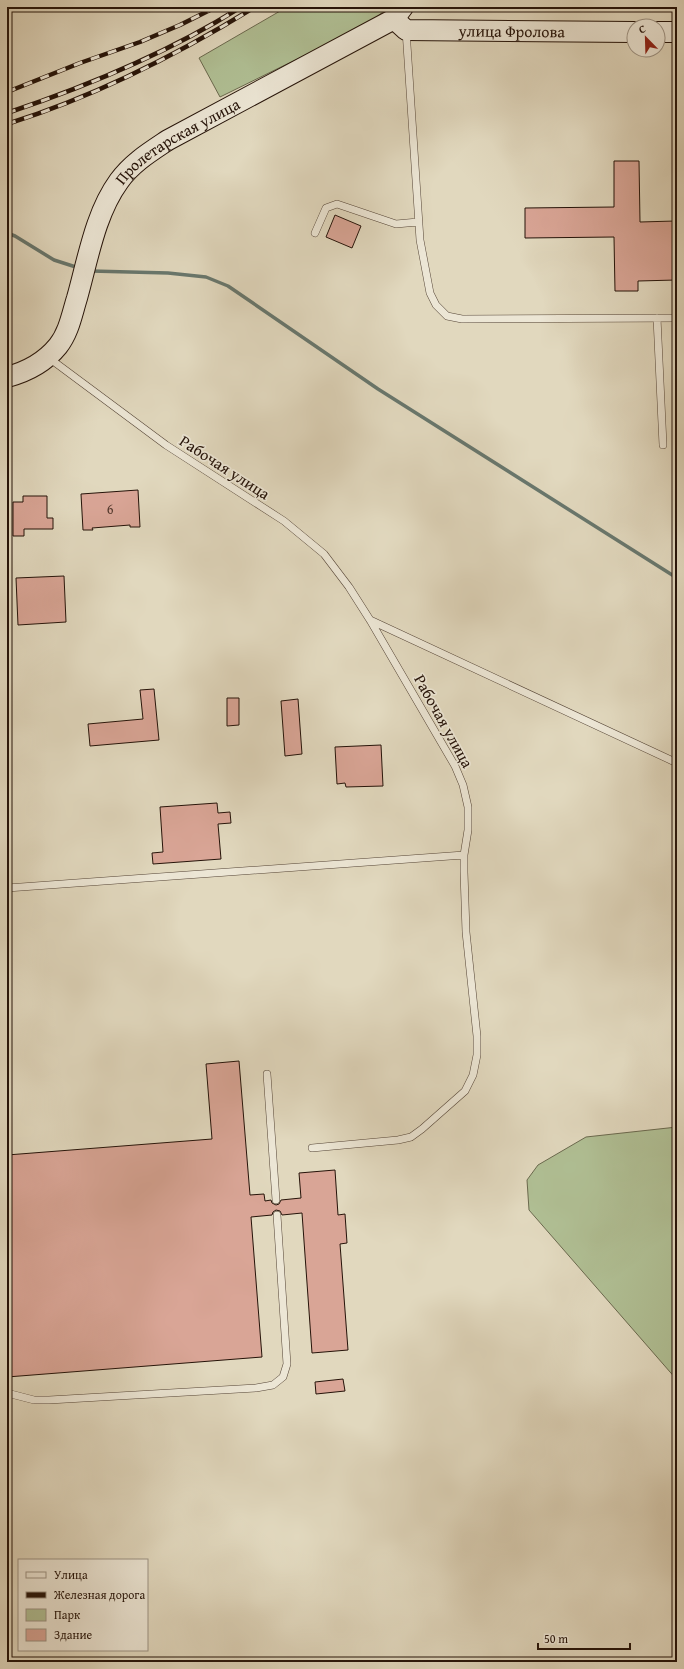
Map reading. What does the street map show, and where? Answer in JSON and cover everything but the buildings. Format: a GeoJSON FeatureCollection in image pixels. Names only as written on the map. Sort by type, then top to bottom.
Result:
{"type":"FeatureCollection","features":[{"type":"Feature","properties":{"kind":"street","name":"улица Фролова"},"geometry":{"type":"LineString","coordinates":[[401,19],[626,32]]}},
{"type":"Feature","properties":{"kind":"street","name":"Пролетарская улица"},"geometry":{"type":"LineString","coordinates":[[7,377],[33,367],[47,357],[59,345],[68,326],[102,213],[119,181],[130,167],[168,140],[401,19]]}},
{"type":"Feature","properties":{"kind":"street"},"geometry":{"type":"LineString","coordinates":[[666,32],[677,32]]}},
{"type":"Feature","properties":{"kind":"lane"},"geometry":{"type":"LineString","coordinates":[[401,19],[420,240],[430,293],[436,305],[448,316],[462,320],[677,318]]}},
{"type":"Feature","properties":{"kind":"lane"},"geometry":{"type":"LineString","coordinates":[[315,233],[326,208],[337,204],[396,224],[418,222]]}},
{"type":"Feature","properties":{"kind":"lane"},"geometry":{"type":"LineString","coordinates":[[657,318],[663,445]]}},
{"type":"Feature","properties":{"kind":"lane","name":"Рабочая улица"},"geometry":{"type":"LineString","coordinates":[[47,357],[166,445],[284,521],[324,554],[349,587],[370,620],[448,752],[463,785],[468,806],[468,830],[464,855],[466,932],[477,1036],[477,1055],[473,1075],[465,1092],[411,1137],[398,1140],[312,1148]]}},
{"type":"Feature","properties":{"kind":"lane"},"geometry":{"type":"LineString","coordinates":[[370,620],[677,763]]}},
{"type":"Feature","properties":{"kind":"lane"},"geometry":{"type":"LineString","coordinates":[[7,888],[464,855]]}},
{"type":"Feature","properties":{"kind":"lane"},"geometry":{"type":"LineString","coordinates":[[267,1074],[276,1200]]}},
{"type":"Feature","properties":{"kind":"lane"},"geometry":{"type":"LineString","coordinates":[[7,1393],[34,1400],[49,1400],[256,1388],[273,1385],[283,1377],[287,1364],[277,1215]]}},
{"type":"Feature","properties":{"kind":"green space"},"geometry":{"type":"Polygon","coordinates":[[[287,7],[389,7],[369,23],[220,97],[199,58],[287,7]]]}},
{"type":"Feature","properties":{"kind":"green space"},"geometry":{"type":"Polygon","coordinates":[[[677,1127],[677,1380],[529,1210],[527,1180],[538,1165],[586,1137],[677,1127]]]}},
{"type":"Feature","properties":{"kind":"waterway"},"geometry":{"type":"LineString","coordinates":[[7,233],[15,236],[54,260],[79,268]]}},
{"type":"Feature","properties":{"kind":"waterway"},"geometry":{"type":"LineString","coordinates":[[91,271],[168,273],[206,277],[228,286],[378,389],[677,578]]}},
{"type":"Feature","properties":{"kind":"railway"},"geometry":{"type":"LineString","coordinates":[[7,92],[80,63],[140,42],[180,25],[216,7]]}},
{"type":"Feature","properties":{"kind":"railway"},"geometry":{"type":"LineString","coordinates":[[7,113],[67,92],[156,54],[213,24],[241,7]]}},
{"type":"Feature","properties":{"kind":"railway"},"geometry":{"type":"LineString","coordinates":[[7,124],[103,88],[196,42],[255,7]]}}]}
